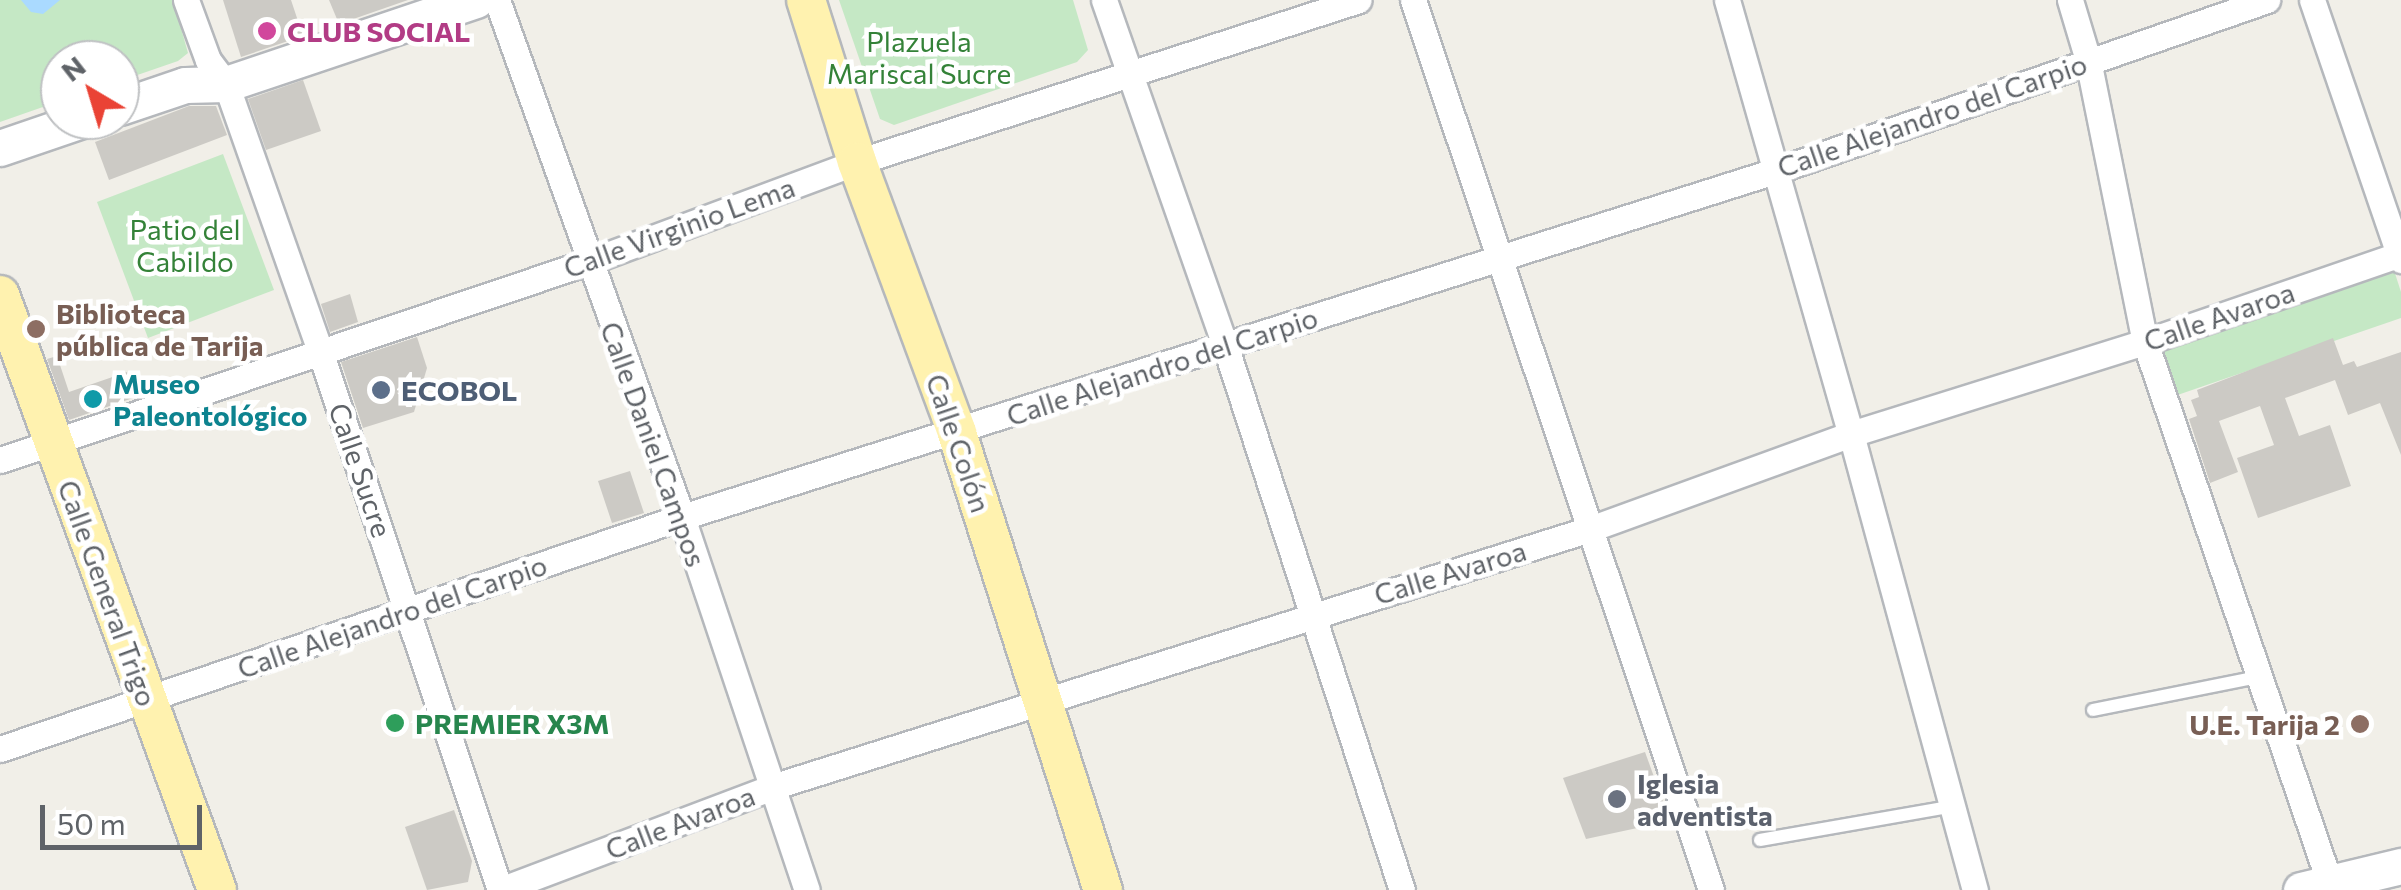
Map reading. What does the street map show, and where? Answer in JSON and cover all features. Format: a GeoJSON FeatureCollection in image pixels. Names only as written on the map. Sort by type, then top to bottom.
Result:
{"type":"FeatureCollection","features":[{"type":"Feature","properties":{"kind":"main road","name":"Calle Colón"},"geometry":{"type":"LineString","coordinates":[[806,0],[857,162],[957,433],[1046,701],[1103,890]]}},
{"type":"Feature","properties":{"kind":"main road","name":"Calle General Trigo"},"geometry":{"type":"LineString","coordinates":[[0,296],[217,890]]}},
{"type":"Feature","properties":{"kind":"street","name":"Calle Sucre"},"geometry":{"type":"LineString","coordinates":[[186,0],[208,60],[226,84],[409,610],[500,890]]}},
{"type":"Feature","properties":{"kind":"street"},"geometry":{"type":"LineString","coordinates":[[140,100],[185,85],[226,84],[476,0]]}},
{"type":"Feature","properties":{"kind":"street","name":"Calle Daniel Campos"},"geometry":{"type":"LineString","coordinates":[[496,0],[682,517],[807,890]]}},
{"type":"Feature","properties":{"kind":"street"},"geometry":{"type":"LineString","coordinates":[[1104,0],[1224,345],[1402,890]]}},
{"type":"Feature","properties":{"kind":"street","name":"Calle Virginio Lema"},"geometry":{"type":"LineString","coordinates":[[0,460],[588,262],[857,162],[1358,0]]}},
{"type":"Feature","properties":{"kind":"street"},"geometry":{"type":"LineString","coordinates":[[1413,0],[1711,890]]}},
{"type":"Feature","properties":{"kind":"street"},"geometry":{"type":"LineString","coordinates":[[1726,0],[1778,170],[1975,890]]}},
{"type":"Feature","properties":{"kind":"street"},"geometry":{"type":"LineString","coordinates":[[2070,0],[2088,60],[2144,342],[2258,677],[2316,887],[2401,866]]}},
{"type":"Feature","properties":{"kind":"street","name":"Calle Alejandro del Carpio"},"geometry":{"type":"LineString","coordinates":[[0,749],[682,517],[1778,170],[2267,0]]}},
{"type":"Feature","properties":{"kind":"street"},"geometry":{"type":"LineString","coordinates":[[2312,0],[2400,256]]}},
{"type":"Feature","properties":{"kind":"street"},"geometry":{"type":"LineString","coordinates":[[0,148],[40,134]]}},
{"type":"Feature","properties":{"kind":"street","name":"Calle Avaroa"},"geometry":{"type":"LineString","coordinates":[[500,890],[772,786],[1590,529],[1851,434],[2400,256]]}},
{"type":"Feature","properties":{"kind":"lane"},"geometry":{"type":"LineString","coordinates":[[2093,710],[2258,677]]}},
{"type":"Feature","properties":{"kind":"lane"},"geometry":{"type":"LineString","coordinates":[[1760,840],[1950,807]]}},
{"type":"Feature","properties":{"kind":"green space"},"geometry":{"type":"Polygon","coordinates":[[[0,0],[173,0],[188,53],[178,61],[140,74],[140,40],[40,40],[40,108],[0,122],[0,0]]]}},
{"type":"Feature","properties":{"kind":"green space","name":"Plazuela Mariscal Sucre"},"geometry":{"type":"Polygon","coordinates":[[[839,0],[1073,0],[1088,50],[1077,62],[894,125],[880,119],[839,0]]]}},
{"type":"Feature","properties":{"kind":"green space","name":"Patio del Cabildo"},"geometry":{"type":"Polygon","coordinates":[[[223,154],[274,290],[148,338],[97,202],[223,154]]]}},
{"type":"Feature","properties":{"kind":"green space"},"geometry":{"type":"Polygon","coordinates":[[[2391,261],[2401,292],[2401,318],[2163,400],[2149,344],[2391,261]]]}},
{"type":"Feature","properties":{"kind":"water"},"geometry":{"type":"Polygon","coordinates":[[[21,0],[60,0],[43,14],[31,12],[21,0]]]}},
{"type":"Feature","properties":{"kind":"building","name":"CLUB SOCIAL"},"geometry":{"type":"Polygon","coordinates":[[[223,0],[291,0],[303,36],[241,57],[223,0]]]}},
{"type":"Feature","properties":{"kind":"building"},"geometry":{"type":"Polygon","coordinates":[[[329,0],[408,0],[339,24],[329,0]]]}},
{"type":"Feature","properties":{"kind":"building"},"geometry":{"type":"Polygon","coordinates":[[[303,80],[321,131],[266,150],[248,99],[303,80]]]}},
{"type":"Feature","properties":{"kind":"building"},"geometry":{"type":"Polygon","coordinates":[[[189,106],[216,106],[227,135],[109,180],[95,142],[140,140],[140,125],[189,106]]]}},
{"type":"Feature","properties":{"kind":"building"},"geometry":{"type":"Polygon","coordinates":[[[350,294],[358,322],[330,332],[321,304],[350,294]]]}},
{"type":"Feature","properties":{"kind":"building","name":"ECOBOL"},"geometry":{"type":"Polygon","coordinates":[[[417,337],[427,368],[414,412],[363,428],[341,362],[417,337]]]}},
{"type":"Feature","properties":{"kind":"building"},"geometry":{"type":"Polygon","coordinates":[[[2333,338],[2343,365],[2354,361],[2357,367],[2401,352],[2401,455],[2380,403],[2348,415],[2335,380],[2285,398],[2299,436],[2330,425],[2351,486],[2258,518],[2237,458],[2274,445],[2260,406],[2219,421],[2238,472],[2210,483],[2189,419],[2197,416],[2191,400],[2199,397],[2197,390],[2333,338]]]}},
{"type":"Feature","properties":{"kind":"building"},"geometry":{"type":"Polygon","coordinates":[[[57,356],[69,392],[127,372],[136,397],[69,420],[47,359],[57,356]]]}},
{"type":"Feature","properties":{"kind":"building"},"geometry":{"type":"Polygon","coordinates":[[[630,471],[644,513],[612,523],[598,481],[630,471]]]}},
{"type":"Feature","properties":{"kind":"building","name":"Iglesia adventista"},"geometry":{"type":"Polygon","coordinates":[[[1645,752],[1670,821],[1586,839],[1563,778],[1645,752]]]}},
{"type":"Feature","properties":{"kind":"building"},"geometry":{"type":"Polygon","coordinates":[[[454,810],[472,861],[468,882],[427,890],[405,827],[454,810]]]}},
{"type":"Feature","properties":{"kind":"place","name":"CLUB SOCIAL"},"geometry":{"type":"Point","coordinates":[267,31]}},
{"type":"Feature","properties":{"kind":"place","name":"Biblioteca pública de Tarija"},"geometry":{"type":"Point","coordinates":[36,329]}},
{"type":"Feature","properties":{"kind":"place","name":"ECOBOL"},"geometry":{"type":"Point","coordinates":[381,390]}},
{"type":"Feature","properties":{"kind":"place","name":"Museo Paleontológico"},"geometry":{"type":"Point","coordinates":[93,399]}},
{"type":"Feature","properties":{"kind":"place","name":"PREMIER X3M"},"geometry":{"type":"Point","coordinates":[395,723]}},
{"type":"Feature","properties":{"kind":"place","name":"U.E. Tarija 2"},"geometry":{"type":"Point","coordinates":[2360,724]}},
{"type":"Feature","properties":{"kind":"place","name":"Iglesia adventista"},"geometry":{"type":"Point","coordinates":[1617,799]}}]}
